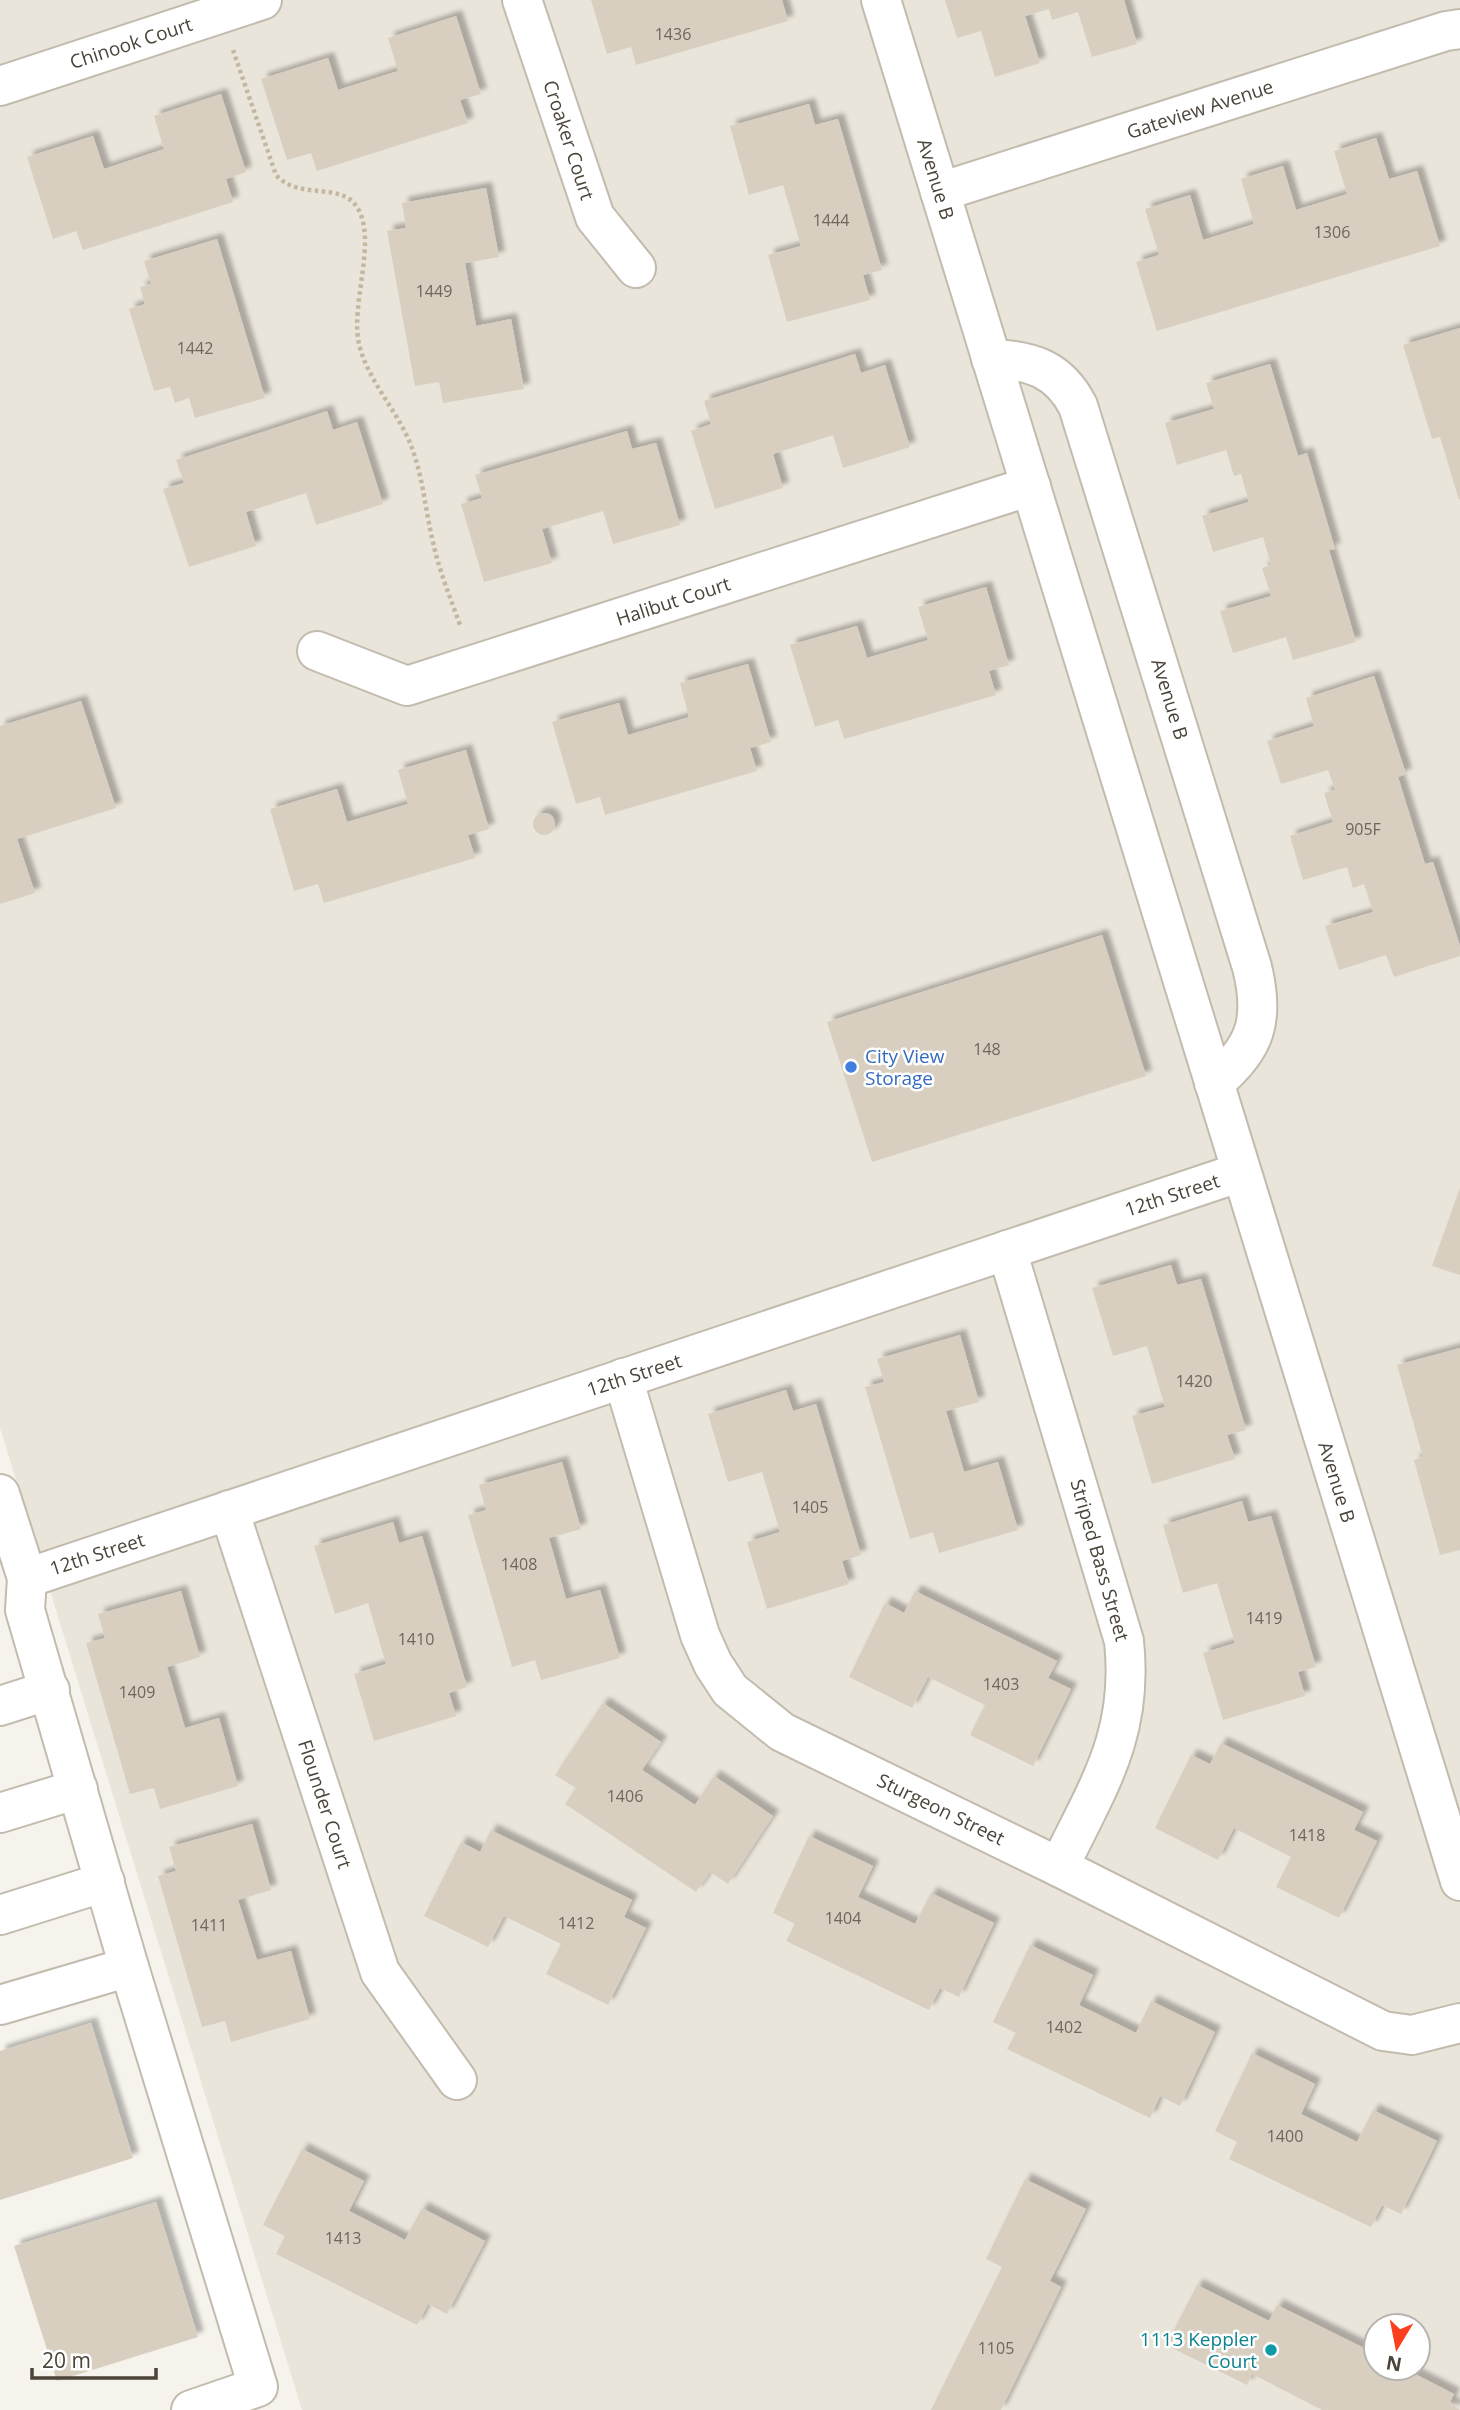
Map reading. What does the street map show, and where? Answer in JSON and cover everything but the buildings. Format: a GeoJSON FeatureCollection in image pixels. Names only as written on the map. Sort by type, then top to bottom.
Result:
{"type":"FeatureCollection","features":[{"type":"Feature","properties":{"kind":"street","name":"Chinook Court"},"geometry":{"type":"LineString","coordinates":[[0,86],[262,0]]}},
{"type":"Feature","properties":{"kind":"street","name":"Croaker Court"},"geometry":{"type":"LineString","coordinates":[[522,0],[595,217],[636,268]]}},
{"type":"Feature","properties":{"kind":"street","name":"Avenue B"},"geometry":{"type":"LineString","coordinates":[[881,0],[1460,1881]]}},
{"type":"Feature","properties":{"kind":"street","name":"Gateview Avenue"},"geometry":{"type":"LineString","coordinates":[[940,192],[1446,31],[1460,29]]}},
{"type":"Feature","properties":{"kind":"street","name":"Avenue B"},"geometry":{"type":"LineString","coordinates":[[991,359],[1017,360],[1049,370],[1071,391],[1084,422],[1142,608],[1257,986],[1258,1022],[1252,1038],[1243,1055],[1214,1083]]}},
{"type":"Feature","properties":{"kind":"street","name":"Halibut Court"},"geometry":{"type":"LineString","coordinates":[[317,651],[407,687],[1031,486]]}},
{"type":"Feature","properties":{"kind":"street","name":"12th Street"},"geometry":{"type":"LineString","coordinates":[[27,1578],[1241,1172]]}},
{"type":"Feature","properties":{"kind":"street","name":"Striped Bass Street"},"geometry":{"type":"LineString","coordinates":[[1007,1250],[1124,1641],[1127,1664],[1124,1716],[1117,1744],[1059,1867]]}},
{"type":"Feature","properties":{"kind":"street","name":"Sturgeon Street"},"geometry":{"type":"LineString","coordinates":[[623,1378],[700,1635],[730,1690],[782,1732],[1059,1867],[1383,2031],[1412,2035],[1460,2023]]}},
{"type":"Feature","properties":{"kind":"street"},"geometry":{"type":"LineString","coordinates":[[0,1494],[27,1578],[25,1610],[129,1967],[258,2387],[191,2410]]}},
{"type":"Feature","properties":{"kind":"street","name":"Flounder Court"},"geometry":{"type":"LineString","coordinates":[[229,1510],[380,1972],[457,2080]]}},
{"type":"Feature","properties":{"kind":"street"},"geometry":{"type":"LineString","coordinates":[[0,1706],[50,1690]]}},
{"type":"Feature","properties":{"kind":"street"},"geometry":{"type":"LineString","coordinates":[[0,1813],[78,1789]]}},
{"type":"Feature","properties":{"kind":"street"},"geometry":{"type":"LineString","coordinates":[[0,1915],[105,1882]]}},
{"type":"Feature","properties":{"kind":"street"},"geometry":{"type":"LineString","coordinates":[[0,2005],[129,1967]]}},
{"type":"Feature","properties":{"kind":"path"},"geometry":{"type":"LineString","coordinates":[[222,13],[276,175],[291,188],[344,196],[355,203],[361,214],[363,252],[357,317],[359,346],[415,456],[437,560],[473,665]]}},
{"type":"Feature","properties":{"kind":"shaded area"},"geometry":{"type":"Polygon","coordinates":[[[0,0],[1460,0],[1460,2410],[302,2410],[0,1428],[0,0]]]}},
{"type":"Feature","properties":{"kind":"place","name":"City View Storage"},"geometry":{"type":"Point","coordinates":[851,1067]}},
{"type":"Feature","properties":{"kind":"place","name":"1113 Keppler Court"},"geometry":{"type":"Point","coordinates":[1271,2350]}}]}
